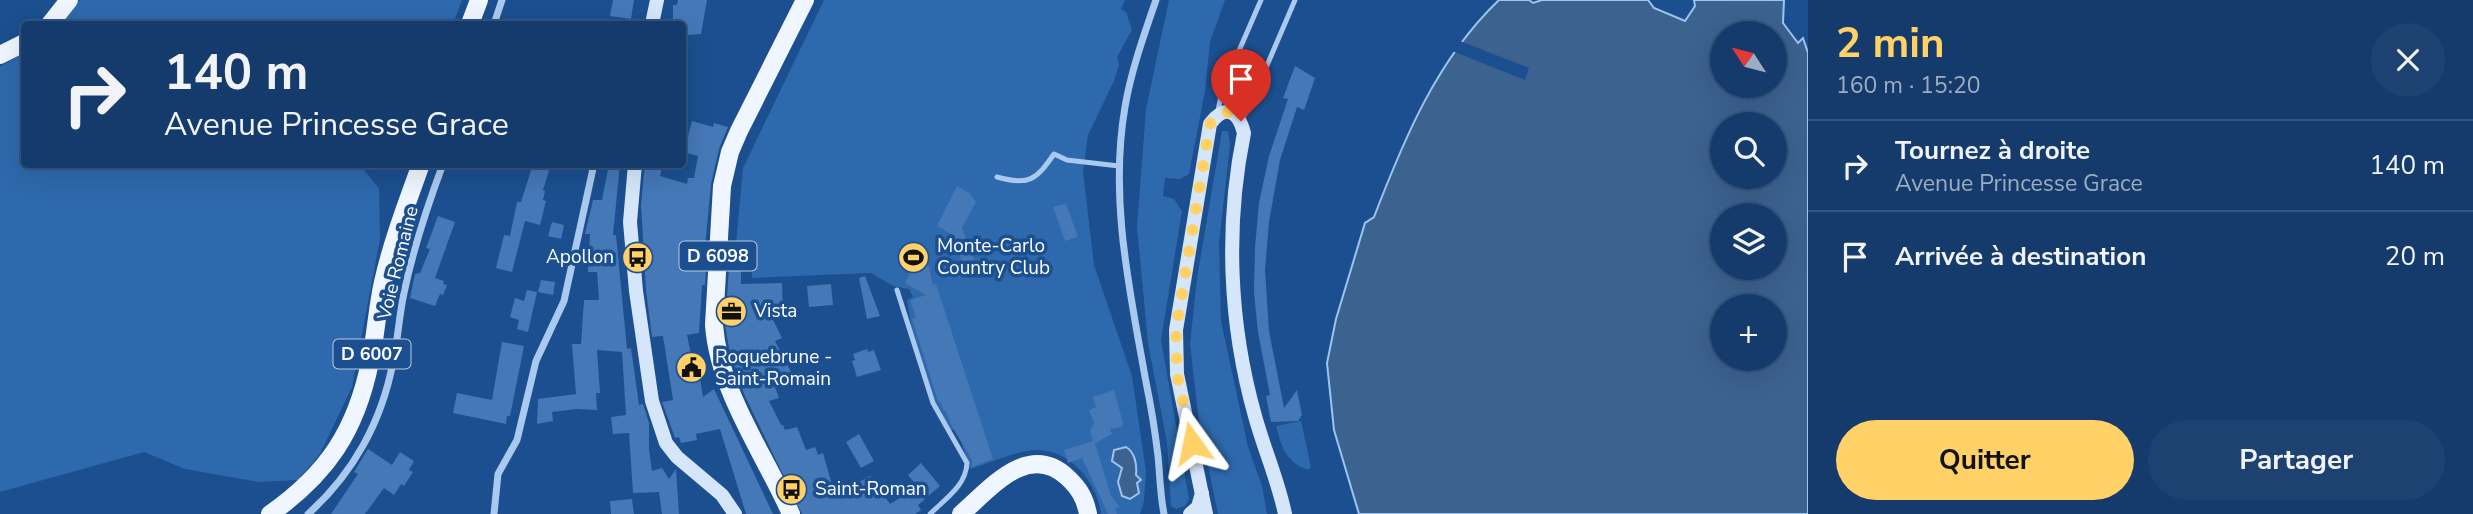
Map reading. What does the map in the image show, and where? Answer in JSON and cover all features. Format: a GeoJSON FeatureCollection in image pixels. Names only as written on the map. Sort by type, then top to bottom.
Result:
{"type":"FeatureCollection","features":[{"type":"Feature","properties":{"kind":"main road"},"geometry":{"type":"LineString","coordinates":[[52,21],[69,0]]}},
{"type":"Feature","properties":{"kind":"main road"},"geometry":{"type":"LineString","coordinates":[[471,21],[479,0]]}},
{"type":"Feature","properties":{"kind":"main road","name":"D 6098"},"geometry":{"type":"LineString","coordinates":[[791,514],[726,380],[716,347],[715,325],[725,168],[739,131],[805,0]]}},
{"type":"Feature","properties":{"kind":"main road"},"geometry":{"type":"LineString","coordinates":[[0,55],[21,44]]}},
{"type":"Feature","properties":{"kind":"main road","name":"D 6007"},"geometry":{"type":"LineString","coordinates":[[270,514],[285,508],[329,462],[344,438],[360,402],[370,363],[382,284],[395,236],[420,168]]}},
{"type":"Feature","properties":{"kind":"main road"},"geometry":{"type":"LineString","coordinates":[[961,514],[1006,475],[1017,468],[1036,463],[1053,467],[1070,480],[1085,498],[1088,514]]}},
{"type":"Feature","properties":{"kind":"street"},"geometry":{"type":"LineString","coordinates":[[495,21],[502,0]]}},
{"type":"Feature","properties":{"kind":"street"},"geometry":{"type":"LineString","coordinates":[[653,21],[657,0]]}},
{"type":"Feature","properties":{"kind":"street"},"geometry":{"type":"LineString","coordinates":[[1156,0],[1136,57],[1124,108],[1119,166],[1126,263],[1158,457],[1164,514]]}},
{"type":"Feature","properties":{"kind":"street"},"geometry":{"type":"LineString","coordinates":[[1206,514],[1177,374],[1176,330],[1210,124],[1217,114],[1225,111],[1231,112],[1241,121],[1244,133],[1232,221],[1236,318],[1254,415],[1285,514]]}},
{"type":"Feature","properties":{"kind":"street","name":"Voie Romaine"},"geometry":{"type":"LineString","coordinates":[[308,514],[343,477],[368,438],[380,411],[393,362],[409,270],[442,168]]}},
{"type":"Feature","properties":{"kind":"street"},"geometry":{"type":"LineString","coordinates":[[494,514],[498,474],[517,440],[536,360],[564,301],[593,168]]}},
{"type":"Feature","properties":{"kind":"street"},"geometry":{"type":"LineString","coordinates":[[635,168],[630,222],[636,291],[652,401],[666,443],[677,457],[722,495],[735,514]]}},
{"type":"Feature","properties":{"kind":"street"},"geometry":{"type":"LineString","coordinates":[[1190,514],[1200,502],[1202,488]]}},
{"type":"Feature","properties":{"kind":"lane"},"geometry":{"type":"LineString","coordinates":[[1217,114],[1222,90],[1261,0]]}},
{"type":"Feature","properties":{"kind":"lane"},"geometry":{"type":"LineString","coordinates":[[1241,121],[1295,0]]}},
{"type":"Feature","properties":{"kind":"lane"},"geometry":{"type":"LineString","coordinates":[[998,177],[1029,181],[1041,173],[1054,154],[1067,160],[1119,166]]}},
{"type":"Feature","properties":{"kind":"lane"},"geometry":{"type":"LineString","coordinates":[[897,290],[933,403],[967,463],[964,480],[930,514]]}},
{"type":"Feature","properties":{"kind":"shaded area"},"geometry":{"type":"Polygon","coordinates":[[[80,0],[462,0],[454,21],[62,21],[80,0]]]}},
{"type":"Feature","properties":{"kind":"shaded area","name":"Monte-Carlo Country Club"},"geometry":{"type":"Polygon","coordinates":[[[824,0],[1125,0],[1121,9],[1126,12],[1132,30],[1117,57],[1119,65],[1114,81],[1088,135],[1083,172],[1094,265],[1132,376],[1146,472],[1144,501],[1140,514],[1101,514],[1094,491],[1081,471],[1062,456],[1050,452],[1023,452],[970,469],[957,429],[951,430],[935,402],[913,337],[907,300],[913,297],[909,289],[893,286],[871,273],[752,278],[752,267],[734,265],[743,168],[824,0]]]}},
{"type":"Feature","properties":{"kind":"shaded area"},"geometry":{"type":"Polygon","coordinates":[[[1169,0],[1225,0],[1210,42],[1205,91],[1189,174],[1180,179],[1165,178],[1163,196],[1174,199],[1182,211],[1161,340],[1189,499],[1185,506],[1176,509],[1171,506],[1167,442],[1148,343],[1137,227],[1146,109],[1169,0]]]}},
{"type":"Feature","properties":{"kind":"shaded area"},"geometry":{"type":"Polygon","coordinates":[[[1499,0],[1529,0],[1533,3],[1542,0],[1648,0],[1654,8],[1685,21],[1695,6],[1694,0],[1784,0],[1783,21],[1710,21],[1710,98],[1787,98],[1787,28],[1798,43],[1803,38],[1808,53],[1808,514],[1359,514],[1334,430],[1327,363],[1336,319],[1365,223],[1374,217],[1397,158],[1424,101],[1458,48],[1499,0]]]}},
{"type":"Feature","properties":{"kind":"shaded area"},"geometry":{"type":"Polygon","coordinates":[[[21,55],[21,168],[364,168],[379,189],[380,239],[352,387],[320,454],[298,480],[259,482],[185,469],[144,452],[0,492],[0,67],[21,55]]]}},
{"type":"Feature","properties":{"kind":"shaded area"},"geometry":{"type":"Polygon","coordinates":[[[1222,131],[1228,131],[1230,145],[1219,243],[1221,321],[1248,447],[1262,486],[1267,514],[1218,514],[1199,422],[1190,344],[1197,278],[1222,131]]]}},
{"type":"Feature","properties":{"kind":"shaded area"},"geometry":{"type":"Polygon","coordinates":[[[1301,421],[1311,467],[1308,470],[1289,458],[1276,426],[1301,421]]]}},
{"type":"Feature","properties":{"kind":"shaded area"},"geometry":{"type":"Polygon","coordinates":[[[1126,447],[1133,455],[1136,475],[1141,480],[1137,483],[1139,493],[1130,499],[1122,496],[1118,482],[1122,468],[1112,461],[1114,450],[1126,447]]]}},
{"type":"Feature","properties":{"kind":"pier"},"geometry":{"type":"Polygon","coordinates":[[[1460,41],[1529,68],[1525,80],[1452,51],[1460,41]]]}},
{"type":"Feature","properties":{"kind":"building"},"geometry":{"type":"Polygon","coordinates":[[[613,0],[634,0],[631,19],[610,16],[613,0]]]}},
{"type":"Feature","properties":{"kind":"building"},"geometry":{"type":"Polygon","coordinates":[[[678,0],[707,0],[701,34],[688,35],[686,21],[673,21],[673,5],[677,5],[678,0]]]}},
{"type":"Feature","properties":{"kind":"building"},"geometry":{"type":"Polygon","coordinates":[[[1295,66],[1315,78],[1304,110],[1297,107],[1280,160],[1269,222],[1265,270],[1269,331],[1284,408],[1297,390],[1302,415],[1298,421],[1271,422],[1266,396],[1270,395],[1254,293],[1255,247],[1259,203],[1269,156],[1288,99],[1283,98],[1295,66]]]}},
{"type":"Feature","properties":{"kind":"building"},"geometry":{"type":"Polygon","coordinates":[[[692,121],[713,127],[714,123],[728,127],[719,149],[711,184],[703,268],[706,268],[705,285],[702,285],[699,333],[687,335],[692,359],[697,359],[703,397],[714,389],[773,514],[746,514],[720,429],[696,434],[697,440],[681,443],[679,437],[675,438],[662,402],[673,400],[663,336],[652,337],[641,205],[645,168],[662,168],[660,176],[687,184],[688,178],[694,178],[698,156],[686,153],[692,121]]]}},
{"type":"Feature","properties":{"kind":"building"},"geometry":{"type":"Polygon","coordinates":[[[532,168],[550,168],[543,190],[543,200],[546,201],[540,225],[525,221],[512,272],[496,268],[504,235],[510,236],[517,202],[521,202],[532,168]]]}},
{"type":"Feature","properties":{"kind":"building"},"geometry":{"type":"Polygon","coordinates":[[[608,168],[620,168],[613,235],[616,235],[627,349],[631,348],[639,405],[643,404],[649,423],[652,471],[662,468],[669,479],[676,469],[679,514],[662,514],[659,492],[633,493],[629,433],[613,434],[611,417],[626,415],[622,352],[597,350],[600,393],[596,393],[597,410],[552,412],[553,421],[537,424],[538,399],[576,394],[572,344],[581,344],[584,300],[599,300],[597,272],[588,272],[590,234],[585,234],[593,200],[602,200],[608,168]]]}},
{"type":"Feature","properties":{"kind":"building"},"geometry":{"type":"Polygon","coordinates":[[[957,186],[969,193],[976,202],[962,228],[978,270],[958,277],[953,265],[962,262],[953,235],[937,226],[957,186]]]}},
{"type":"Feature","properties":{"kind":"building"},"geometry":{"type":"Polygon","coordinates":[[[1066,204],[1078,237],[1065,241],[1053,207],[1066,204]]]}},
{"type":"Feature","properties":{"kind":"building"},"geometry":{"type":"Polygon","coordinates":[[[438,216],[455,222],[435,278],[447,285],[435,306],[410,298],[415,274],[420,273],[430,249],[426,248],[438,216]]]}},
{"type":"Feature","properties":{"kind":"building"},"geometry":{"type":"Polygon","coordinates":[[[552,222],[564,225],[561,239],[548,236],[552,222]]]}},
{"type":"Feature","properties":{"kind":"building"},"geometry":{"type":"Polygon","coordinates":[[[924,246],[933,285],[936,284],[993,459],[972,467],[972,460],[938,401],[912,319],[916,318],[910,300],[926,295],[905,283],[924,246]]]}},
{"type":"Feature","properties":{"kind":"building"},"geometry":{"type":"Polygon","coordinates":[[[741,267],[741,284],[782,283],[783,315],[773,320],[782,338],[775,341],[791,372],[772,379],[779,398],[769,401],[781,425],[785,430],[797,427],[806,450],[815,447],[818,455],[823,453],[835,495],[870,476],[890,504],[918,487],[908,475],[921,463],[940,486],[918,505],[921,510],[915,514],[802,514],[744,394],[729,348],[725,325],[729,268],[741,267]]]}},
{"type":"Feature","properties":{"kind":"building"},"geometry":{"type":"Polygon","coordinates":[[[865,276],[880,316],[867,319],[859,278],[865,276]]]}},
{"type":"Feature","properties":{"kind":"building"},"geometry":{"type":"Polygon","coordinates":[[[541,280],[555,282],[553,295],[538,292],[541,280]]]}},
{"type":"Feature","properties":{"kind":"building"},"geometry":{"type":"Polygon","coordinates":[[[831,284],[833,305],[809,307],[807,286],[831,284]]]}},
{"type":"Feature","properties":{"kind":"building"},"geometry":{"type":"Polygon","coordinates":[[[527,290],[537,292],[528,332],[517,329],[519,320],[510,317],[515,298],[524,301],[527,290]]]}},
{"type":"Feature","properties":{"kind":"building"},"geometry":{"type":"Polygon","coordinates":[[[502,342],[524,346],[506,424],[453,413],[457,393],[492,400],[502,342]]]}},
{"type":"Feature","properties":{"kind":"building"},"geometry":{"type":"Polygon","coordinates":[[[867,349],[868,352],[874,350],[881,370],[857,377],[852,361],[855,360],[853,354],[867,349]]]}},
{"type":"Feature","properties":{"kind":"building"},"geometry":{"type":"Polygon","coordinates":[[[1114,390],[1123,423],[1121,427],[1110,429],[1112,434],[1095,443],[1111,496],[1120,507],[1115,508],[1117,514],[1108,514],[1082,458],[1068,463],[1064,450],[1093,441],[1090,431],[1094,423],[1089,410],[1096,407],[1093,397],[1114,390]]]}},
{"type":"Feature","properties":{"kind":"building"},"geometry":{"type":"Polygon","coordinates":[[[859,434],[874,461],[861,468],[846,442],[859,434]]]}},
{"type":"Feature","properties":{"kind":"building"},"geometry":{"type":"Polygon","coordinates":[[[368,449],[392,465],[400,452],[414,461],[409,470],[413,472],[394,495],[384,488],[365,514],[331,514],[358,474],[354,472],[368,449]]]}},
{"type":"Feature","properties":{"kind":"building"},"geometry":{"type":"Polygon","coordinates":[[[632,499],[634,514],[611,514],[610,501],[632,499]]]}},
{"type":"Feature","properties":{"kind":"place","name":"Apollon"},"geometry":{"type":"Point","coordinates":[637,257]}},
{"type":"Feature","properties":{"kind":"place","name":"Monte-Carlo Country Club"},"geometry":{"type":"Point","coordinates":[914,257]}},
{"type":"Feature","properties":{"kind":"place","name":"Vista"},"geometry":{"type":"Point","coordinates":[731,311]}},
{"type":"Feature","properties":{"kind":"place","name":"Roquebrune - Saint-Romain"},"geometry":{"type":"Point","coordinates":[692,368]}},
{"type":"Feature","properties":{"kind":"place","name":"Saint-Roman"},"geometry":{"type":"Point","coordinates":[792,489]}},
{"type":"Feature","properties":{"kind":"route"},"geometry":{"type":"LineString","coordinates":[[1192,443],[1177,374],[1176,330],[1210,124],[1217,114],[1225,111],[1231,112],[1241,121]]}}]}
